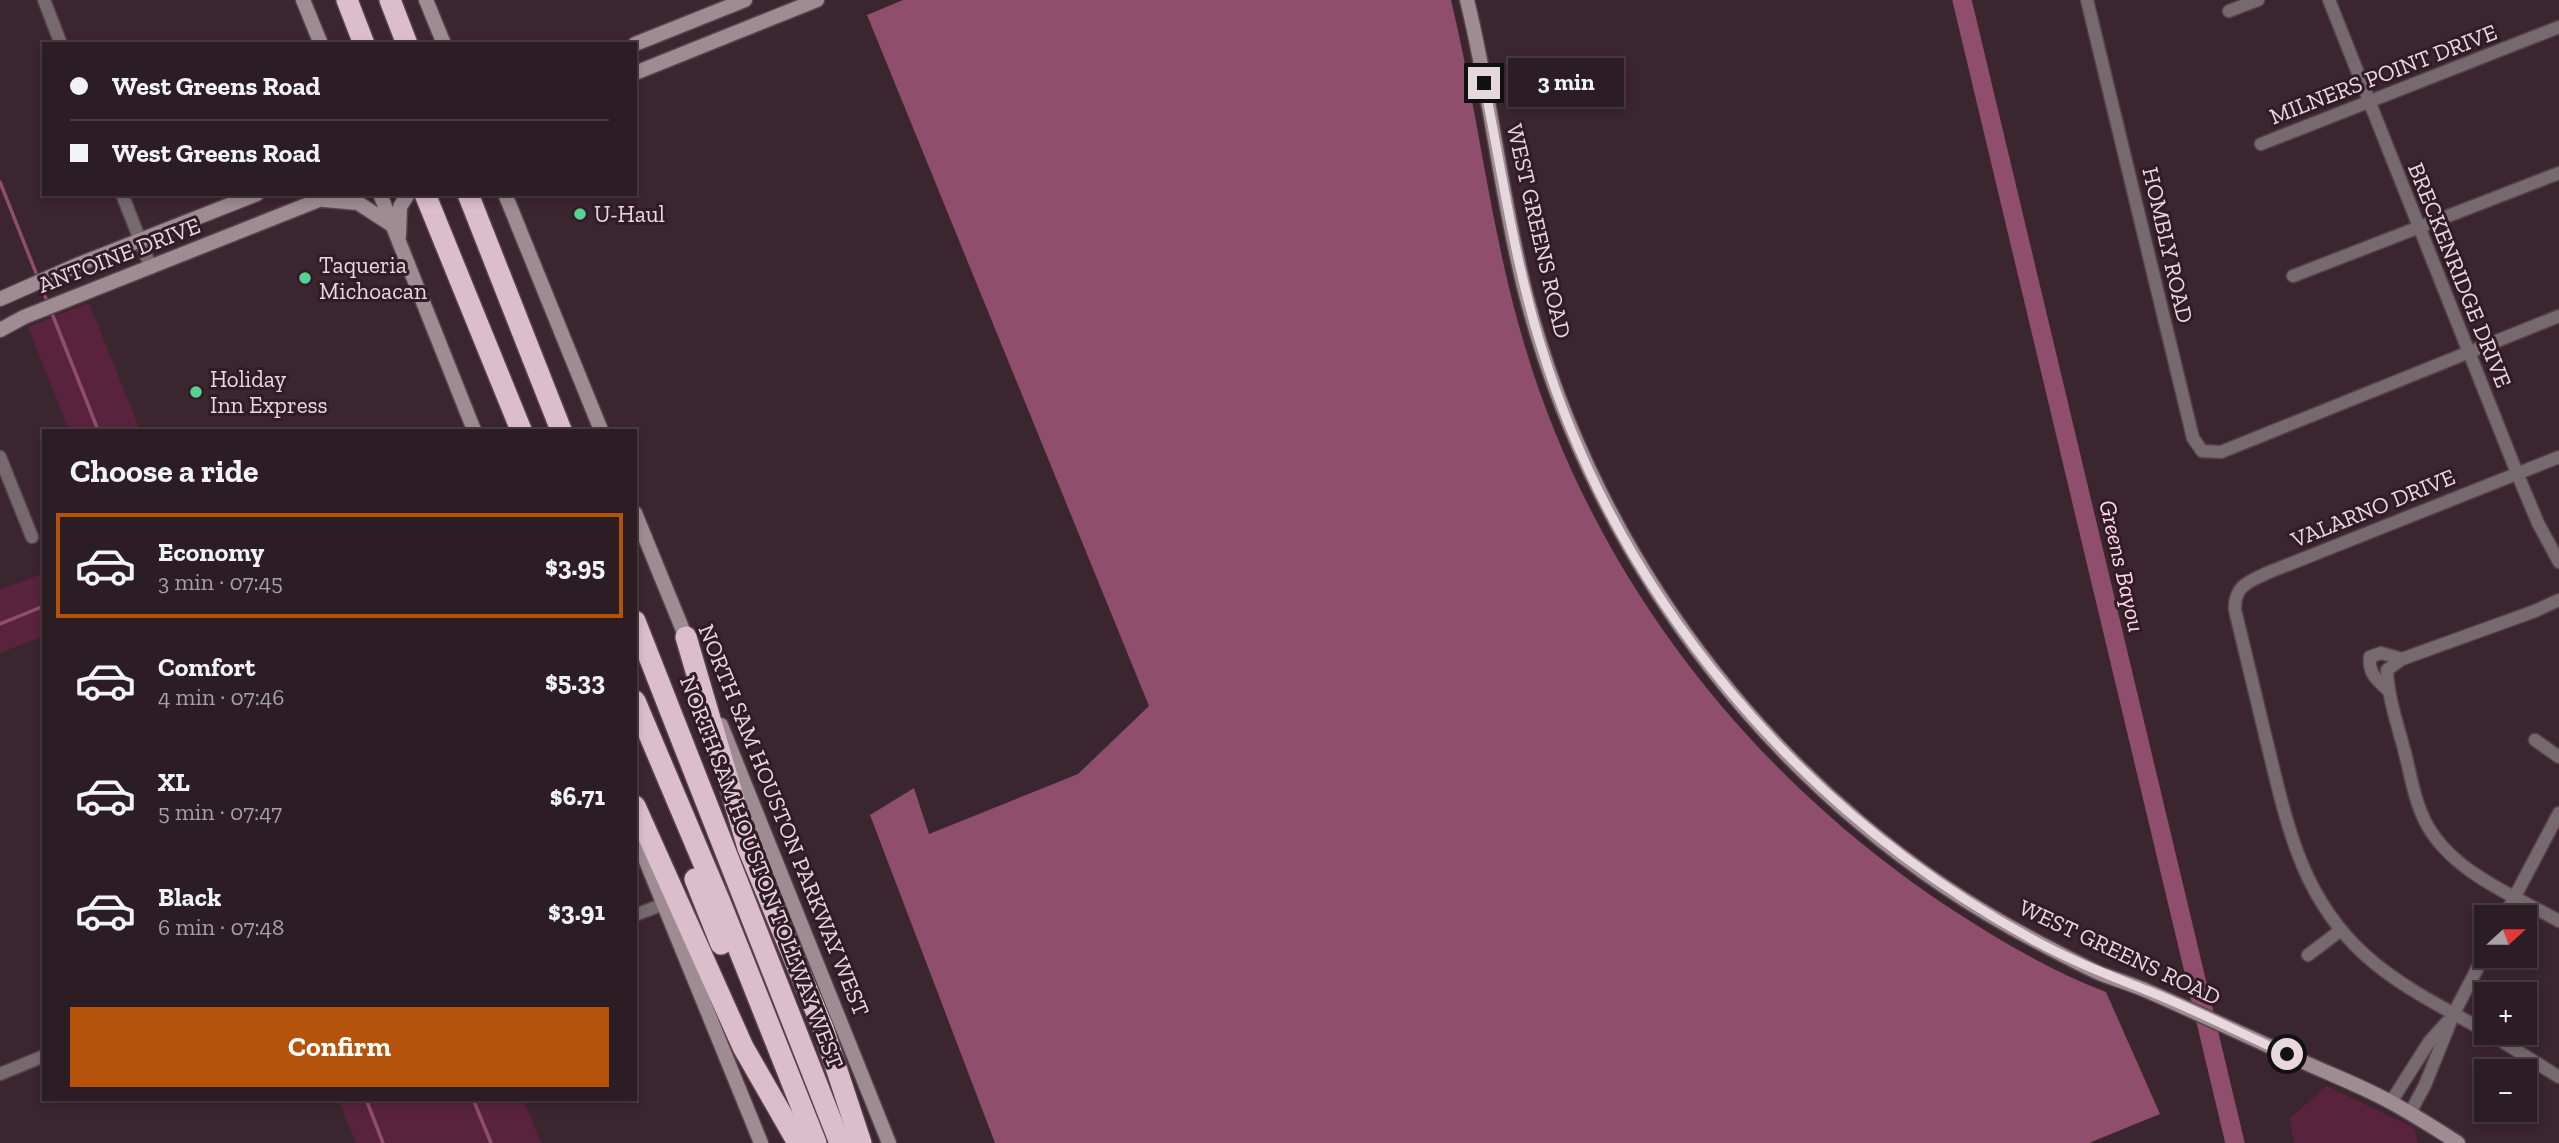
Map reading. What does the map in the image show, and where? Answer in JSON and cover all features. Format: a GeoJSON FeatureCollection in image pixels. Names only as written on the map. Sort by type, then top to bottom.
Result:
{"type":"FeatureCollection","features":[{"type":"Feature","properties":{"kind":"highway"},"geometry":{"type":"LineString","coordinates":[[347,0],[363,42]]}},
{"type":"Feature","properties":{"kind":"highway"},"geometry":{"type":"LineString","coordinates":[[390,0],[406,42]]}},
{"type":"Feature","properties":{"kind":"highway"},"geometry":{"type":"LineString","coordinates":[[426,196],[521,429]]}},
{"type":"Feature","properties":{"kind":"highway"},"geometry":{"type":"LineString","coordinates":[[470,200],[561,429]]}},
{"type":"Feature","properties":{"kind":"highway","name":"NORTH SAM HOUSTON TOLLWAY WEST"},"geometry":{"type":"LineString","coordinates":[[637,626],[839,1143]]}},
{"type":"Feature","properties":{"kind":"highway"},"geometry":{"type":"LineString","coordinates":[[686,637],[748,848],[822,1028],[861,1143]]}},
{"type":"Feature","properties":{"kind":"highway","name":"NORTH SAM HOUSTON TOLLWAY WEST"},"geometry":{"type":"LineString","coordinates":[[637,706],[720,902],[816,1143]]}},
{"type":"Feature","properties":{"kind":"highway"},"geometry":{"type":"LineString","coordinates":[[637,729],[799,1143]]}},
{"type":"Feature","properties":{"kind":"highway"},"geometry":{"type":"LineString","coordinates":[[637,810],[743,1047],[799,1143]]}},
{"type":"Feature","properties":{"kind":"main road"},"geometry":{"type":"LineString","coordinates":[[303,0],[320,42]]}},
{"type":"Feature","properties":{"kind":"main road"},"geometry":{"type":"LineString","coordinates":[[426,0],[443,42]]}},
{"type":"Feature","properties":{"kind":"main road"},"geometry":{"type":"LineString","coordinates":[[637,43],[745,0]]}},
{"type":"Feature","properties":{"kind":"main road"},"geometry":{"type":"LineString","coordinates":[[637,72],[817,0]]}},
{"type":"Feature","properties":{"kind":"main road","name":"WEST GREENS ROAD"},"geometry":{"type":"LineString","coordinates":[[1467,0],[1514,241],[1541,348],[1560,400],[1593,479],[1620,530],[1696,650],[1751,717],[1853,817],[1896,852],[1986,913],[2097,972],[2148,991],[2391,1102],[2458,1143]]}},
{"type":"Feature","properties":{"kind":"main road"},"geometry":{"type":"LineString","coordinates":[[666,32],[676,57]]}},
{"type":"Feature","properties":{"kind":"main road","name":"ANTOINE DRIVE"},"geometry":{"type":"LineString","coordinates":[[0,299],[77,265],[252,196]]}},
{"type":"Feature","properties":{"kind":"main road","name":"ANTOINE DRIVE"},"geometry":{"type":"LineString","coordinates":[[0,330],[24,317],[329,196]]}},
{"type":"Feature","properties":{"kind":"main road"},"geometry":{"type":"LineString","coordinates":[[381,196],[474,429]]}},
{"type":"Feature","properties":{"kind":"main road"},"geometry":{"type":"LineString","coordinates":[[396,232],[400,207],[407,196]]}},
{"type":"Feature","properties":{"kind":"main road"},"geometry":{"type":"LineString","coordinates":[[506,196],[601,429]]}},
{"type":"Feature","properties":{"kind":"main road"},"geometry":{"type":"LineString","coordinates":[[320,200],[358,202],[396,232]]}},
{"type":"Feature","properties":{"kind":"main road","name":"NORTH SAM HOUSTON PARKWAY WEST"},"geometry":{"type":"LineString","coordinates":[[637,518],[889,1143]]}},
{"type":"Feature","properties":{"kind":"main road"},"geometry":{"type":"LineString","coordinates":[[637,839],[761,1143]]}},
{"type":"Feature","properties":{"kind":"street"},"geometry":{"type":"LineString","coordinates":[[44,0],[60,42]]}},
{"type":"Feature","properties":{"kind":"street","name":"HOMBLY ROAD"},"geometry":{"type":"LineString","coordinates":[[2087,0],[2193,438],[2202,451],[2221,452],[2469,354]]}},
{"type":"Feature","properties":{"kind":"street"},"geometry":{"type":"LineString","coordinates":[[2229,11],[2258,0]]}},
{"type":"Feature","properties":{"kind":"street","name":"BRECKENRIDGE DRIVE"},"geometry":{"type":"LineString","coordinates":[[2329,0],[2517,473],[2538,523],[2559,562]]}},
{"type":"Feature","properties":{"kind":"street","name":"MILNERS POINT DRIVE"},"geometry":{"type":"LineString","coordinates":[[2261,144],[2559,27]]}},
{"type":"Feature","properties":{"kind":"street"},"geometry":{"type":"LineString","coordinates":[[2293,276],[2559,173]]}},
{"type":"Feature","properties":{"kind":"street"},"geometry":{"type":"LineString","coordinates":[[123,196],[151,268]]}},
{"type":"Feature","properties":{"kind":"street"},"geometry":{"type":"LineString","coordinates":[[2469,354],[2559,316]]}},
{"type":"Feature","properties":{"kind":"street"},"geometry":{"type":"LineString","coordinates":[[0,457],[32,537]]}},
{"type":"Feature","properties":{"kind":"street","name":"VALARNO DRIVE"},"geometry":{"type":"LineString","coordinates":[[2341,930],[2315,892],[2296,854],[2238,625],[2234,599],[2244,584],[2559,457]]}},
{"type":"Feature","properties":{"kind":"street"},"geometry":{"type":"LineString","coordinates":[[2559,600],[2512,620],[2402,659],[2387,670],[2388,690],[2418,804],[2426,824],[2461,864],[2559,921]]}},
{"type":"Feature","properties":{"kind":"street"},"geometry":{"type":"LineString","coordinates":[[2388,690],[2374,678],[2369,665],[2370,657],[2381,653],[2402,659]]}},
{"type":"Feature","properties":{"kind":"street"},"geometry":{"type":"LineString","coordinates":[[2535,740],[2559,757]]}},
{"type":"Feature","properties":{"kind":"street"},"geometry":{"type":"LineString","coordinates":[[2511,905],[2559,813]]}},
{"type":"Feature","properties":{"kind":"street"},"geometry":{"type":"LineString","coordinates":[[637,914],[664,904]]}},
{"type":"Feature","properties":{"kind":"street"},"geometry":{"type":"LineString","coordinates":[[2308,955],[2341,930],[2379,968],[2474,1025]]}},
{"type":"Feature","properties":{"kind":"street"},"geometry":{"type":"LineString","coordinates":[[2410,1113],[2426,1086],[2454,1013],[2478,968]]}},
{"type":"Feature","properties":{"kind":"street"},"geometry":{"type":"LineString","coordinates":[[2391,1102],[2429,1042],[2454,1013]]}},
{"type":"Feature","properties":{"kind":"street"},"geometry":{"type":"LineString","coordinates":[[2508,1045],[2559,1077]]}},
{"type":"Feature","properties":{"kind":"street"},"geometry":{"type":"LineString","coordinates":[[0,1074],[42,1057]]}},
{"type":"Feature","properties":{"kind":"shaded area"},"geometry":{"type":"Polygon","coordinates":[[[903,0],[1451,0],[1503,264],[1526,350],[1557,436],[1595,519],[1641,597],[1694,672],[1753,741],[1817,805],[1887,864],[1962,916],[2032,958],[2106,992],[2160,1114],[2089,1143],[995,1143],[870,815],[914,788],[929,834],[1078,774],[1149,706],[867,15],[903,0]]]}},
{"type":"Feature","properties":{"kind":"shaded area"},"geometry":{"type":"Polygon","coordinates":[[[89,303],[140,429],[69,429],[28,327],[89,303]]]}},
{"type":"Feature","properties":{"kind":"shaded area"},"geometry":{"type":"Polygon","coordinates":[[[42,574],[42,637],[0,653],[0,590],[42,574]]]}},
{"type":"Feature","properties":{"kind":"shaded area"},"geometry":{"type":"Polygon","coordinates":[[[2327,1086],[2414,1128],[2418,1143],[2294,1143],[2290,1118],[2327,1086]]]}},
{"type":"Feature","properties":{"kind":"shaded area"},"geometry":{"type":"Polygon","coordinates":[[[339,1101],[524,1101],[541,1143],[356,1143],[339,1101]]]}},
{"type":"Feature","properties":{"kind":"waterway","name":"Greens Bayou"},"geometry":{"type":"LineString","coordinates":[[1962,0],[2235,1143]]}},
{"type":"Feature","properties":{"kind":"waterway"},"geometry":{"type":"LineString","coordinates":[[0,182],[38,278]]}},
{"type":"Feature","properties":{"kind":"waterway"},"geometry":{"type":"LineString","coordinates":[[41,285],[48,304]]}},
{"type":"Feature","properties":{"kind":"waterway"},"geometry":{"type":"LineString","coordinates":[[51,311],[98,429]]}},
{"type":"Feature","properties":{"kind":"waterway"},"geometry":{"type":"LineString","coordinates":[[0,624],[42,607]]}},
{"type":"Feature","properties":{"kind":"waterway"},"geometry":{"type":"LineString","coordinates":[[367,1101],[383,1143]]}},
{"type":"Feature","properties":{"kind":"waterway"},"geometry":{"type":"LineString","coordinates":[[474,1101],[491,1143]]}},
{"type":"Feature","properties":{"kind":"place","name":"U-Haul"},"geometry":{"type":"Point","coordinates":[580,214]}},
{"type":"Feature","properties":{"kind":"place","name":"Taqueria Michoacan"},"geometry":{"type":"Point","coordinates":[305,278]}},
{"type":"Feature","properties":{"kind":"place","name":"Holiday Inn Express"},"geometry":{"type":"Point","coordinates":[196,392]}},
{"type":"Feature","properties":{"kind":"route"},"geometry":{"type":"LineString","coordinates":[[1484,83],[1526,294],[1541,348],[1560,400],[1593,479],[1620,530],[1664,603],[1696,650],[1732,695],[1831,798],[1896,852],[1941,884],[2032,939],[2097,972],[2148,991],[2287,1054]]}}]}
